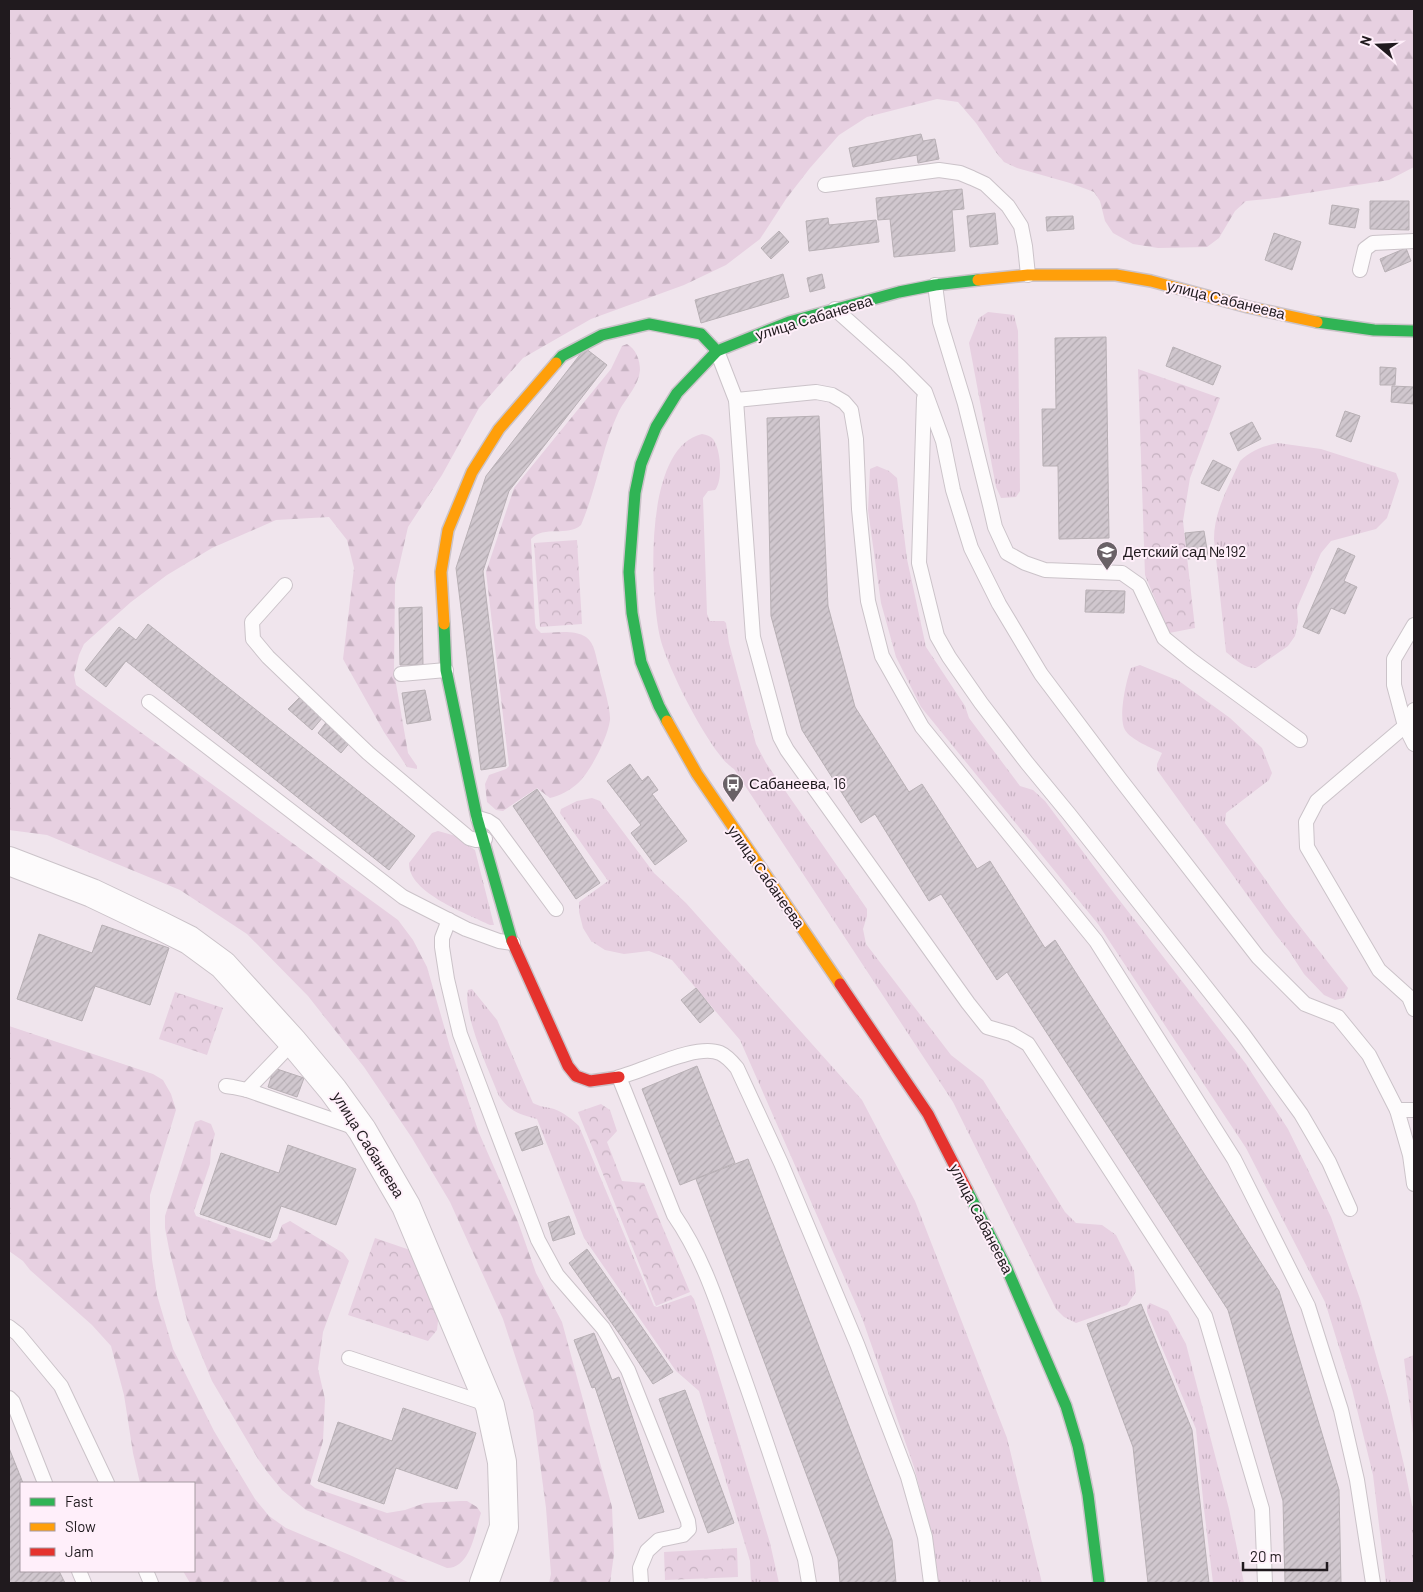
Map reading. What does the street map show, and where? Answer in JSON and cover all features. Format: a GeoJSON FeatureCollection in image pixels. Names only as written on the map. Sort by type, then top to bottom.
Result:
{"type":"FeatureCollection","features":[{"type":"Feature","properties":{"kind":"street","name":"улица Сабанеева"},"geometry":{"type":"LineString","coordinates":[[1099,1583],[1088,1495],[1078,1446],[1066,1406],[1007,1269],[928,1114],[698,774],[659,706],[641,662],[632,613],[629,572],[635,493],[642,464],[656,427],[677,393],[717,351],[789,322],[899,292],[1028,275],[1116,275],[1316,322],[1374,330],[1414,331]]}},
{"type":"Feature","properties":{"kind":"street"},"geometry":{"type":"LineString","coordinates":[[619,1077],[590,1081],[576,1076],[568,1066],[513,943],[485,839],[477,818],[446,670],[441,572],[448,530],[472,472],[499,429],[562,356],[602,335],[649,324],[702,334],[717,351]]}},
{"type":"Feature","properties":{"kind":"street","name":"улица Сабанеева"},"geometry":{"type":"LineString","coordinates":[[9,860],[92,893],[189,940],[223,965],[293,1042],[333,1090],[362,1130],[406,1206],[490,1406],[502,1462],[504,1527],[484,1583]]}},
{"type":"Feature","properties":{"kind":"lane"},"geometry":{"type":"LineString","coordinates":[[825,185],[939,170],[960,173],[972,178],[985,184],[1008,206],[1021,226],[1028,275]]}},
{"type":"Feature","properties":{"kind":"lane"},"geometry":{"type":"LineString","coordinates":[[1360,270],[1365,250],[1373,243],[1414,241]]}},
{"type":"Feature","properties":{"kind":"lane"},"geometry":{"type":"LineString","coordinates":[[935,286],[940,322],[965,404],[994,527],[1007,553],[1025,563],[1045,570],[1122,573],[1139,585],[1164,638],[1190,660],[1300,740]]}},
{"type":"Feature","properties":{"kind":"lane"},"geometry":{"type":"LineString","coordinates":[[834,309],[899,366],[924,392],[943,440],[953,490],[971,548],[999,604],[1042,674],[1258,958],[1305,1004],[1338,1017],[1369,1055],[1397,1110],[1410,1155],[1414,1184]]}},
{"type":"Feature","properties":{"kind":"lane"},"geometry":{"type":"LineString","coordinates":[[717,351],[736,400],[753,637],[780,737],[787,750],[987,1027],[1012,1034],[1028,1044],[1205,1316],[1262,1509],[1265,1583]]}},
{"type":"Feature","properties":{"kind":"lane"},"geometry":{"type":"LineString","coordinates":[[736,400],[816,392],[832,395],[844,402],[851,410],[856,439],[859,509],[868,601],[882,656],[922,726],[1096,941],[1234,1159],[1308,1306],[1341,1410],[1357,1480],[1373,1583]]}},
{"type":"Feature","properties":{"kind":"lane"},"geometry":{"type":"LineString","coordinates":[[924,392],[919,563],[936,636],[981,703],[1243,1034],[1296,1106],[1329,1162],[1350,1210]]}},
{"type":"Feature","properties":{"kind":"lane"},"geometry":{"type":"LineString","coordinates":[[285,585],[252,622],[253,639],[268,657],[368,753],[469,838],[476,840],[485,839]]}},
{"type":"Feature","properties":{"kind":"lane"},"geometry":{"type":"LineString","coordinates":[[1414,625],[1394,659],[1394,685],[1405,726],[1414,744]]}},
{"type":"Feature","properties":{"kind":"lane"},"geometry":{"type":"LineString","coordinates":[[401,674],[446,670]]}},
{"type":"Feature","properties":{"kind":"lane"},"geometry":{"type":"LineString","coordinates":[[150,702],[403,897],[489,938],[513,943]]}},
{"type":"Feature","properties":{"kind":"lane"},"geometry":{"type":"LineString","coordinates":[[1414,710],[1405,726],[1316,801],[1306,822],[1307,847],[1379,970],[1409,997],[1414,1009]]}},
{"type":"Feature","properties":{"kind":"lane"},"geometry":{"type":"LineString","coordinates":[[477,818],[494,825],[556,908]]}},
{"type":"Feature","properties":{"kind":"lane"},"geometry":{"type":"LineString","coordinates":[[449,920],[442,938],[442,947],[460,1034],[538,1240],[557,1275],[603,1328],[628,1370],[688,1521],[689,1529],[683,1535],[659,1540],[648,1551],[640,1568],[641,1583]]}},
{"type":"Feature","properties":{"kind":"lane"},"geometry":{"type":"LineString","coordinates":[[247,1090],[293,1042]]}},
{"type":"Feature","properties":{"kind":"lane"},"geometry":{"type":"LineString","coordinates":[[809,1583],[805,1559],[775,1467],[706,1271],[688,1235],[674,1215],[619,1077],[689,1052],[718,1052],[728,1058],[738,1068],[781,1163],[849,1326],[908,1477],[925,1537],[931,1583]]}},
{"type":"Feature","properties":{"kind":"lane"},"geometry":{"type":"LineString","coordinates":[[226,1086],[247,1090],[362,1130]]}},
{"type":"Feature","properties":{"kind":"lane"},"geometry":{"type":"LineString","coordinates":[[1397,1110],[1414,1110]]}},
{"type":"Feature","properties":{"kind":"lane"},"geometry":{"type":"LineString","coordinates":[[9,1326],[18,1334],[61,1386],[107,1482]]}},
{"type":"Feature","properties":{"kind":"lane"},"geometry":{"type":"LineString","coordinates":[[350,1358],[490,1406]]}},
{"type":"Feature","properties":{"kind":"lane"},"geometry":{"type":"LineString","coordinates":[[9,1398],[13,1402],[45,1482]]}},
{"type":"Feature","properties":{"kind":"green space"},"geometry":{"type":"Polygon","coordinates":[[[9,9],[1414,9],[1414,167],[1389,180],[1246,201],[1235,211],[1219,238],[1207,247],[1158,248],[1133,244],[1113,233],[1105,221],[1100,201],[1094,192],[1017,168],[1004,162],[976,123],[958,102],[937,99],[867,117],[839,135],[786,199],[760,239],[726,265],[684,285],[591,319],[523,358],[479,408],[442,475],[408,527],[395,584],[394,672],[408,753],[417,769],[407,767],[384,732],[343,659],[354,568],[347,540],[329,517],[276,520],[212,548],[167,575],[131,602],[84,644],[74,675],[76,685],[398,920],[413,940],[427,967],[450,1047],[479,1133],[518,1222],[536,1273],[562,1322],[612,1507],[614,1554],[610,1583],[549,1583],[551,1574],[546,1508],[533,1411],[503,1319],[450,1202],[412,1138],[364,1067],[308,996],[247,934],[180,890],[47,835],[9,830],[9,9]]]}},
{"type":"Feature","properties":{"kind":"green space"},"geometry":{"type":"Polygon","coordinates":[[[988,312],[1014,315],[1018,331],[1020,491],[1016,497],[1001,498],[996,487],[969,343],[979,318],[988,312]]]}},
{"type":"Feature","properties":{"kind":"green space"},"geometry":{"type":"Polygon","coordinates":[[[627,344],[633,349],[638,359],[639,376],[613,425],[581,525],[570,530],[542,533],[531,539],[536,628],[541,633],[576,633],[589,640],[595,651],[608,702],[609,727],[593,763],[582,779],[568,791],[550,798],[537,788],[503,811],[496,810],[487,802],[485,784],[489,775],[506,769],[509,766],[486,572],[514,488],[611,369],[622,346],[627,344]]]}},
{"type":"Feature","properties":{"kind":"green space"},"geometry":{"type":"Polygon","coordinates":[[[1138,369],[1220,398],[1190,478],[1183,521],[1195,628],[1169,633],[1145,575],[1138,369]]]}},
{"type":"Feature","properties":{"kind":"green space"},"geometry":{"type":"Polygon","coordinates":[[[702,434],[713,439],[716,444],[720,465],[718,486],[715,490],[708,491],[703,498],[707,614],[710,621],[724,621],[726,623],[729,643],[756,744],[766,763],[867,909],[863,929],[866,944],[951,1055],[983,1080],[1065,1212],[1076,1223],[1102,1225],[1116,1235],[1134,1271],[1136,1292],[1127,1305],[1076,1323],[1064,1317],[1056,1309],[953,1102],[734,769],[724,760],[702,728],[680,687],[660,637],[654,588],[655,524],[660,492],[669,465],[683,445],[702,434]]]}},
{"type":"Feature","properties":{"kind":"green space"},"geometry":{"type":"Polygon","coordinates":[[[1278,443],[1321,449],[1396,473],[1399,481],[1387,518],[1376,529],[1331,541],[1321,553],[1297,608],[1298,622],[1295,636],[1288,646],[1256,668],[1252,668],[1240,663],[1226,652],[1214,539],[1215,529],[1219,509],[1240,461],[1258,449],[1278,443]]]}},
{"type":"Feature","properties":{"kind":"green space"},"geometry":{"type":"Polygon","coordinates":[[[877,466],[889,471],[897,478],[907,559],[926,647],[965,706],[969,718],[1020,786],[1033,790],[1045,801],[1246,1064],[1288,1129],[1331,1217],[1360,1299],[1388,1398],[1404,1465],[1414,1515],[1414,1583],[1386,1583],[1373,1475],[1352,1389],[1325,1302],[1246,1148],[1098,924],[921,707],[896,657],[881,603],[868,510],[870,469],[877,466]]]}},
{"type":"Feature","properties":{"kind":"green space"},"geometry":{"type":"Polygon","coordinates":[[[577,540],[582,624],[540,627],[534,543],[577,540]]]}},
{"type":"Feature","properties":{"kind":"green space"},"geometry":{"type":"Polygon","coordinates":[[[1140,665],[1179,681],[1230,718],[1262,748],[1272,773],[1269,780],[1226,813],[1225,823],[1285,907],[1348,988],[1344,998],[1335,1000],[1324,995],[1304,974],[1157,770],[1157,764],[1162,753],[1137,740],[1125,730],[1122,717],[1127,681],[1131,668],[1140,665]]]}},
{"type":"Feature","properties":{"kind":"green space"},"geometry":{"type":"Polygon","coordinates":[[[592,798],[600,801],[654,873],[686,903],[862,1100],[915,1201],[1007,1438],[1042,1583],[938,1583],[932,1536],[914,1467],[862,1318],[740,1040],[672,960],[649,951],[624,954],[605,950],[591,941],[583,928],[579,912],[579,902],[608,881],[560,813],[561,809],[577,801],[592,798]]]}},
{"type":"Feature","properties":{"kind":"green space"},"geometry":{"type":"Polygon","coordinates":[[[438,831],[456,836],[475,850],[494,925],[490,925],[441,901],[418,884],[411,874],[409,863],[432,833],[438,831]]]}},
{"type":"Feature","properties":{"kind":"green space"},"geometry":{"type":"Polygon","coordinates":[[[472,989],[497,1020],[533,1103],[554,1109],[568,1116],[579,1126],[654,1306],[657,1307],[691,1295],[694,1299],[770,1543],[779,1583],[751,1583],[750,1561],[699,1391],[676,1371],[584,1238],[537,1119],[515,1112],[499,1096],[478,1043],[469,1013],[468,990],[472,989]]]}},
{"type":"Feature","properties":{"kind":"green space"},"geometry":{"type":"Polygon","coordinates":[[[175,992],[223,1008],[207,1055],[159,1039],[175,992]]]}},
{"type":"Feature","properties":{"kind":"green space"},"geometry":{"type":"Polygon","coordinates":[[[9,1026],[153,1074],[163,1080],[171,1094],[176,1110],[150,1195],[150,1230],[157,1295],[173,1349],[214,1431],[255,1499],[269,1516],[286,1528],[410,1583],[190,1583],[184,1572],[195,1572],[195,1482],[140,1482],[124,1395],[111,1346],[92,1325],[30,1270],[23,1261],[9,1251],[9,1026]]]}},
{"type":"Feature","properties":{"kind":"green space"},"geometry":{"type":"Polygon","coordinates":[[[601,1104],[610,1110],[617,1131],[607,1142],[622,1181],[644,1183],[690,1292],[656,1306],[578,1112],[601,1104]]]}},
{"type":"Feature","properties":{"kind":"green space"},"geometry":{"type":"Polygon","coordinates":[[[201,1120],[211,1124],[215,1134],[210,1164],[194,1211],[196,1216],[271,1243],[277,1239],[282,1225],[290,1221],[343,1253],[349,1261],[323,1332],[318,1369],[325,1399],[323,1441],[310,1484],[315,1488],[387,1513],[405,1510],[425,1503],[467,1501],[477,1507],[481,1513],[471,1547],[462,1562],[447,1568],[306,1510],[282,1490],[258,1459],[212,1381],[187,1320],[165,1228],[165,1216],[195,1122],[201,1120]]]}},
{"type":"Feature","properties":{"kind":"green space"},"geometry":{"type":"Polygon","coordinates":[[[375,1238],[410,1250],[439,1312],[437,1330],[428,1341],[348,1315],[375,1238]]]}},
{"type":"Feature","properties":{"kind":"green space"},"geometry":{"type":"Polygon","coordinates":[[[1150,1303],[1168,1311],[1186,1344],[1229,1509],[1244,1583],[1213,1583],[1196,1429],[1147,1312],[1147,1306],[1150,1303]]]}},
{"type":"Feature","properties":{"kind":"green space"},"geometry":{"type":"Polygon","coordinates":[[[1414,1355],[1414,1442],[1404,1359],[1414,1355]]]}},
{"type":"Feature","properties":{"kind":"green space"},"geometry":{"type":"Polygon","coordinates":[[[737,1548],[738,1577],[665,1580],[664,1552],[737,1548]]]}},
{"type":"Feature","properties":{"kind":"building"},"geometry":{"type":"Polygon","coordinates":[[[921,134],[923,141],[935,139],[939,159],[918,163],[917,155],[853,167],[849,148],[921,134]]]}},
{"type":"Feature","properties":{"kind":"building"},"geometry":{"type":"Polygon","coordinates":[[[962,189],[964,209],[952,210],[955,251],[894,257],[890,219],[878,220],[876,198],[962,189]]]}},
{"type":"Feature","properties":{"kind":"building"},"geometry":{"type":"Polygon","coordinates":[[[1370,201],[1409,201],[1409,230],[1370,229],[1370,201]]]}},
{"type":"Feature","properties":{"kind":"building"},"geometry":{"type":"Polygon","coordinates":[[[1332,205],[1359,209],[1355,228],[1329,224],[1332,205]]]}},
{"type":"Feature","properties":{"kind":"building"},"geometry":{"type":"Polygon","coordinates":[[[995,213],[998,244],[970,247],[967,216],[995,213]]]}},
{"type":"Feature","properties":{"kind":"building"},"geometry":{"type":"Polygon","coordinates":[[[1073,216],[1074,229],[1047,231],[1046,217],[1073,216]]]}},
{"type":"Feature","properties":{"kind":"building"},"geometry":{"type":"Polygon","coordinates":[[[828,218],[829,225],[876,220],[879,242],[809,251],[806,221],[828,218]]]}},
{"type":"Feature","properties":{"kind":"building"},"geometry":{"type":"Polygon","coordinates":[[[779,231],[789,242],[771,259],[761,248],[779,231]]]}},
{"type":"Feature","properties":{"kind":"building"},"geometry":{"type":"Polygon","coordinates":[[[1274,233],[1301,242],[1292,270],[1265,260],[1274,233]]]}},
{"type":"Feature","properties":{"kind":"building"},"geometry":{"type":"Polygon","coordinates":[[[1406,248],[1411,261],[1385,272],[1380,259],[1406,248]]]}},
{"type":"Feature","properties":{"kind":"building"},"geometry":{"type":"Polygon","coordinates":[[[783,274],[789,297],[701,323],[695,300],[783,274]]]}},
{"type":"Feature","properties":{"kind":"building"},"geometry":{"type":"Polygon","coordinates":[[[822,274],[825,288],[810,292],[807,278],[822,274]]]}},
{"type":"Feature","properties":{"kind":"building"},"geometry":{"type":"Polygon","coordinates":[[[1106,337],[1109,538],[1059,539],[1058,466],[1043,466],[1042,409],[1056,409],[1055,338],[1106,337]]]}},
{"type":"Feature","properties":{"kind":"building"},"geometry":{"type":"Polygon","coordinates":[[[1173,347],[1221,366],[1213,385],[1166,366],[1173,347]]]}},
{"type":"Feature","properties":{"kind":"building"},"geometry":{"type":"Polygon","coordinates":[[[585,348],[607,365],[509,491],[483,571],[506,766],[481,770],[456,568],[486,476],[585,348]]]}},
{"type":"Feature","properties":{"kind":"building"},"geometry":{"type":"Polygon","coordinates":[[[1380,367],[1396,368],[1395,385],[1380,385],[1380,367]]]}},
{"type":"Feature","properties":{"kind":"building"},"geometry":{"type":"Polygon","coordinates":[[[1392,386],[1414,387],[1414,404],[1391,402],[1392,386]]]}},
{"type":"Feature","properties":{"kind":"building"},"geometry":{"type":"Polygon","coordinates":[[[1345,411],[1360,416],[1351,442],[1336,436],[1345,411]]]}},
{"type":"Feature","properties":{"kind":"building"},"geometry":{"type":"Polygon","coordinates":[[[819,416],[828,606],[855,707],[909,792],[922,784],[977,869],[990,861],[1045,948],[1055,940],[1279,1291],[1339,1490],[1341,1583],[1285,1583],[1283,1501],[1228,1310],[1007,972],[997,980],[941,894],[929,901],[875,814],[861,823],[802,730],[771,616],[767,418],[819,416]]]}},
{"type":"Feature","properties":{"kind":"building"},"geometry":{"type":"Polygon","coordinates":[[[1252,422],[1261,439],[1238,451],[1230,433],[1252,422]]]}},
{"type":"Feature","properties":{"kind":"building"},"geometry":{"type":"Polygon","coordinates":[[[1213,460],[1231,469],[1219,491],[1201,483],[1213,460]]]}},
{"type":"Feature","properties":{"kind":"building"},"geometry":{"type":"Polygon","coordinates":[[[1204,531],[1208,556],[1188,559],[1185,533],[1204,531]]]}},
{"type":"Feature","properties":{"kind":"building"},"geometry":{"type":"Polygon","coordinates":[[[1338,548],[1355,556],[1344,581],[1357,587],[1345,614],[1331,608],[1319,634],[1303,627],[1338,548]]]}},
{"type":"Feature","properties":{"kind":"building"},"geometry":{"type":"Polygon","coordinates":[[[1086,590],[1125,591],[1124,613],[1085,612],[1086,590]]]}},
{"type":"Feature","properties":{"kind":"building"},"geometry":{"type":"Polygon","coordinates":[[[422,607],[423,665],[400,665],[399,608],[422,607]]]}},
{"type":"Feature","properties":{"kind":"building"},"geometry":{"type":"Polygon","coordinates":[[[148,624],[415,836],[389,870],[126,661],[106,687],[85,670],[119,627],[136,640],[148,624]]]}},
{"type":"Feature","properties":{"kind":"building"},"geometry":{"type":"Polygon","coordinates":[[[425,690],[431,720],[407,724],[402,693],[425,690]]]}},
{"type":"Feature","properties":{"kind":"building"},"geometry":{"type":"Polygon","coordinates":[[[300,697],[323,717],[312,730],[288,709],[300,697]]]}},
{"type":"Feature","properties":{"kind":"building"},"geometry":{"type":"Polygon","coordinates":[[[328,720],[352,740],[341,753],[318,733],[328,720]]]}},
{"type":"Feature","properties":{"kind":"building"},"geometry":{"type":"Polygon","coordinates":[[[630,764],[642,781],[648,776],[658,790],[652,794],[687,841],[655,865],[631,833],[641,825],[607,781],[630,764]]]}},
{"type":"Feature","properties":{"kind":"building"},"geometry":{"type":"Polygon","coordinates":[[[537,789],[600,883],[576,899],[513,806],[537,789]]]}},
{"type":"Feature","properties":{"kind":"building"},"geometry":{"type":"Polygon","coordinates":[[[102,925],[169,948],[150,1005],[95,986],[82,1021],[17,999],[39,934],[92,953],[102,925]]]}},
{"type":"Feature","properties":{"kind":"building"},"geometry":{"type":"Polygon","coordinates":[[[696,988],[714,1011],[700,1023],[681,1000],[696,988]]]}},
{"type":"Feature","properties":{"kind":"building"},"geometry":{"type":"Polygon","coordinates":[[[697,1066],[735,1163],[680,1185],[642,1089],[697,1066]]]}},
{"type":"Feature","properties":{"kind":"building"},"geometry":{"type":"Polygon","coordinates":[[[274,1068],[304,1078],[297,1097],[268,1087],[274,1068]]]}},
{"type":"Feature","properties":{"kind":"building"},"geometry":{"type":"Polygon","coordinates":[[[537,1126],[543,1144],[522,1151],[515,1133],[537,1126]]]}},
{"type":"Feature","properties":{"kind":"building"},"geometry":{"type":"Polygon","coordinates":[[[288,1145],[356,1169],[336,1225],[281,1206],[270,1238],[200,1214],[221,1153],[279,1173],[288,1145]]]}},
{"type":"Feature","properties":{"kind":"building"},"geometry":{"type":"Polygon","coordinates":[[[748,1159],[892,1540],[896,1583],[840,1583],[838,1559],[696,1179],[748,1159]]]}},
{"type":"Feature","properties":{"kind":"building"},"geometry":{"type":"Polygon","coordinates":[[[569,1216],[575,1234],[553,1241],[548,1223],[569,1216]]]}},
{"type":"Feature","properties":{"kind":"building"},"geometry":{"type":"Polygon","coordinates":[[[587,1249],[673,1372],[653,1384],[569,1263],[587,1249]]]}},
{"type":"Feature","properties":{"kind":"building"},"geometry":{"type":"Polygon","coordinates":[[[1141,1304],[1192,1430],[1209,1583],[1148,1583],[1133,1447],[1087,1324],[1141,1304]]]}},
{"type":"Feature","properties":{"kind":"building"},"geometry":{"type":"Polygon","coordinates":[[[594,1333],[612,1380],[619,1377],[664,1512],[639,1519],[595,1387],[592,1388],[574,1340],[594,1333]]]}},
{"type":"Feature","properties":{"kind":"building"},"geometry":{"type":"Polygon","coordinates":[[[685,1390],[734,1523],[708,1533],[659,1399],[685,1390]]]}},
{"type":"Feature","properties":{"kind":"building"},"geometry":{"type":"Polygon","coordinates":[[[403,1408],[476,1433],[457,1489],[396,1468],[384,1504],[318,1481],[338,1422],[392,1441],[403,1408]]]}},
{"type":"Feature","properties":{"kind":"building"},"geometry":{"type":"Polygon","coordinates":[[[9,1448],[23,1482],[20,1482],[20,1572],[60,1572],[65,1583],[9,1583],[9,1448]]]}},
{"type":"Feature","properties":{"kind":"traffic: fast"},"geometry":{"type":"LineString","coordinates":[[667,721],[641,662],[632,613],[629,572],[635,493],[641,464],[656,427],[677,393],[717,351],[789,322],[899,292],[935,285],[978,280]]}},
{"type":"Feature","properties":{"kind":"traffic: fast"},"geometry":{"type":"LineString","coordinates":[[1317,322],[1374,330],[1414,331]]}},
{"type":"Feature","properties":{"kind":"traffic: fast"},"geometry":{"type":"LineString","coordinates":[[556,363],[562,356],[602,335],[649,324],[701,334],[717,351]]}},
{"type":"Feature","properties":{"kind":"traffic: fast"},"geometry":{"type":"LineString","coordinates":[[444,624],[446,670],[477,818],[512,941]]}},
{"type":"Feature","properties":{"kind":"traffic: fast"},"geometry":{"type":"LineString","coordinates":[[967,1190],[1007,1269],[1066,1406],[1078,1446],[1088,1495],[1099,1583]]}},
{"type":"Feature","properties":{"kind":"traffic: slow"},"geometry":{"type":"LineString","coordinates":[[978,280],[1028,275],[1116,275],[1151,281],[1248,307],[1317,322]]}},
{"type":"Feature","properties":{"kind":"traffic: slow"},"geometry":{"type":"LineString","coordinates":[[444,624],[441,572],[448,530],[472,472],[499,429],[556,363]]}},
{"type":"Feature","properties":{"kind":"traffic: slow"},"geometry":{"type":"LineString","coordinates":[[667,721],[697,774],[840,984]]}},
{"type":"Feature","properties":{"kind":"traffic: jam"},"geometry":{"type":"LineString","coordinates":[[512,941],[568,1066],[576,1076],[590,1081],[619,1077]]}},
{"type":"Feature","properties":{"kind":"traffic: jam"},"geometry":{"type":"LineString","coordinates":[[840,984],[928,1114],[967,1190]]}},
{"type":"Feature","properties":{"kind":"place","name":"Детский сад №192"},"geometry":{"type":"Point","coordinates":[1107,571]}},
{"type":"Feature","properties":{"kind":"place","name":"Сабанеева, 16"},"geometry":{"type":"Point","coordinates":[733,803]}}]}
